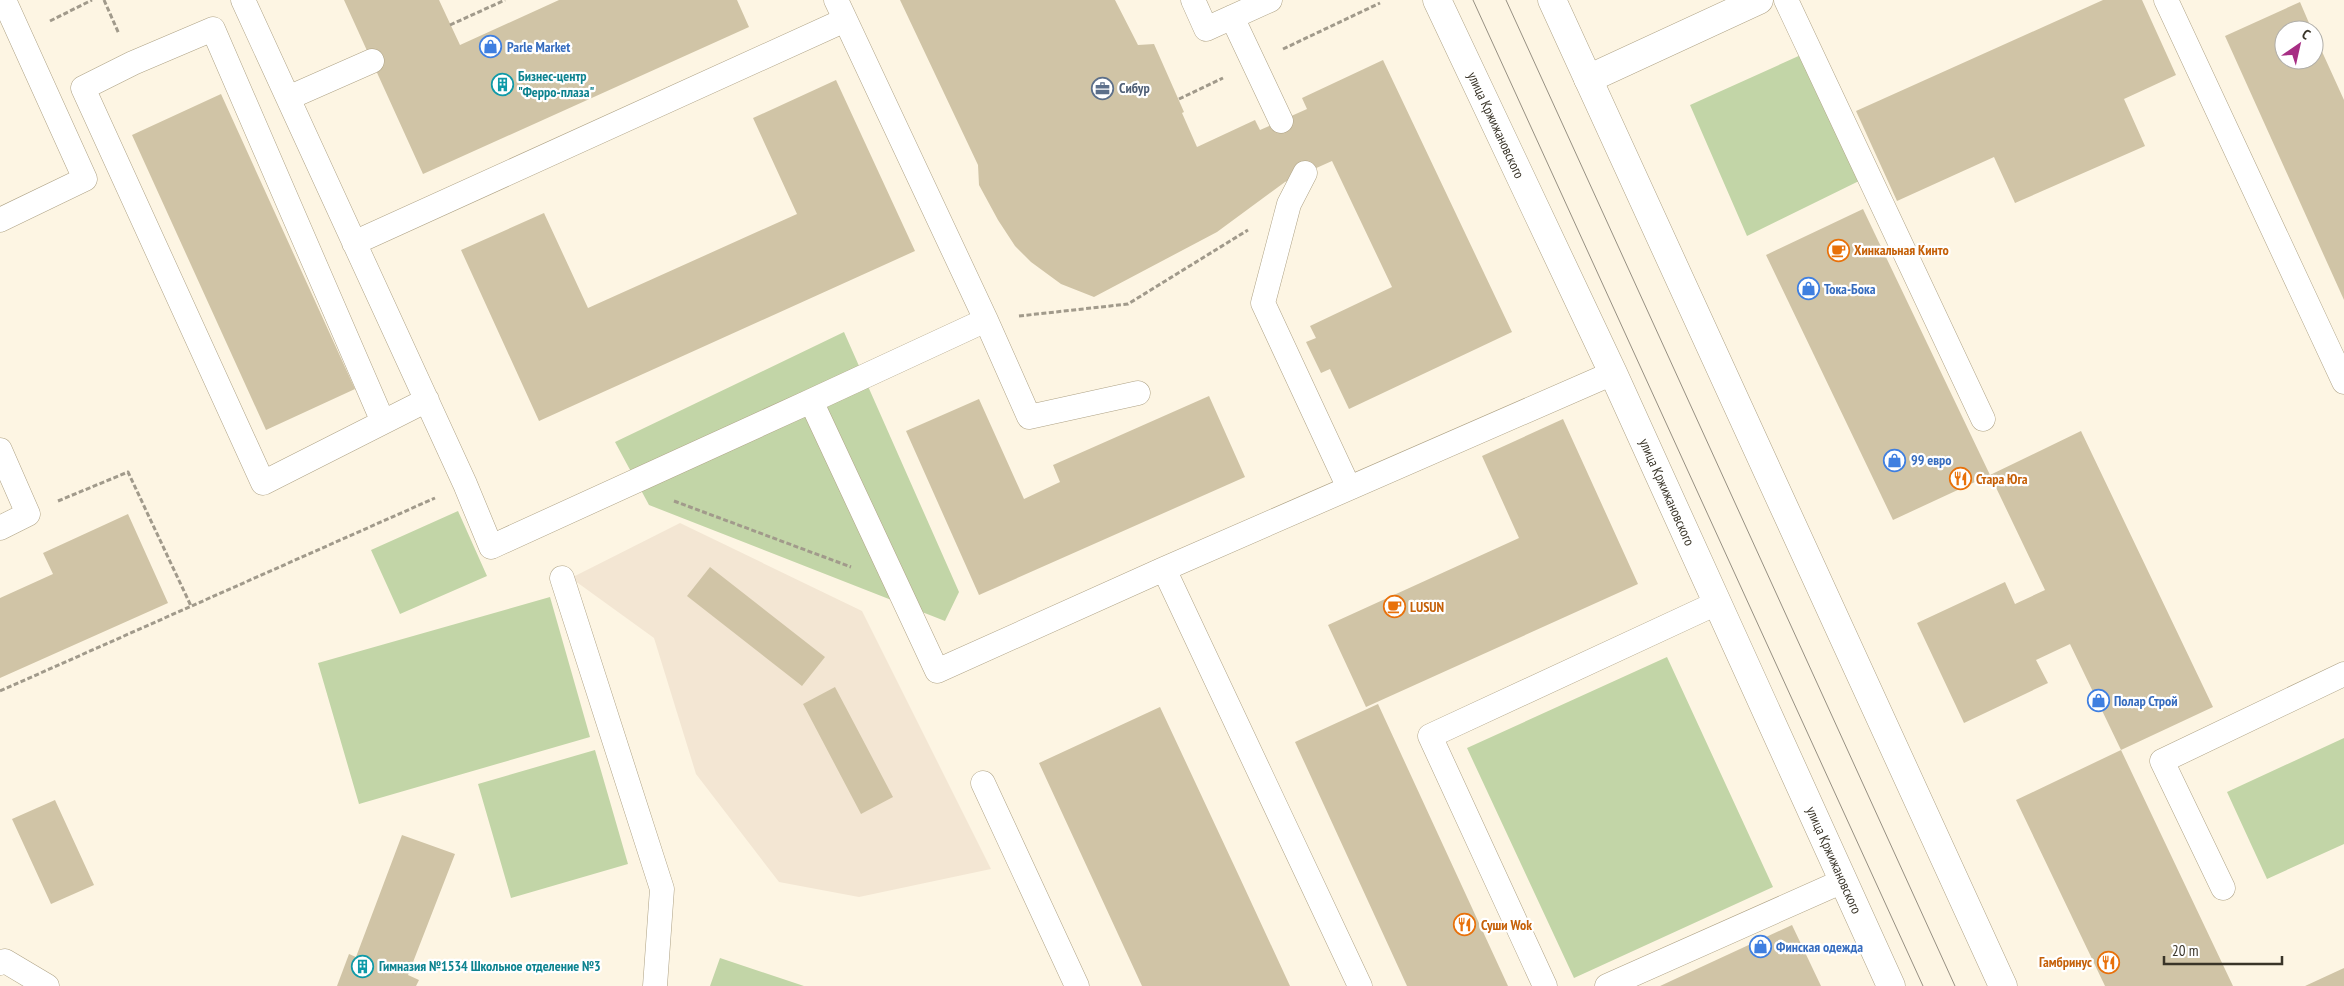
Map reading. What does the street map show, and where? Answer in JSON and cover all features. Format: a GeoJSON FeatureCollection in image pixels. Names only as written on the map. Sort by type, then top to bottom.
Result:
{"type":"FeatureCollection","features":[{"type":"Feature","properties":{"kind":"street","name":"улица Кржижановского"},"geometry":{"type":"LineString","coordinates":[[1437,0],[1613,373],[1891,986]]}},
{"type":"Feature","properties":{"kind":"street"},"geometry":{"type":"LineString","coordinates":[[1552,0],[2003,986]]}},
{"type":"Feature","properties":{"kind":"street"},"geometry":{"type":"LineString","coordinates":[[1588,79],[1759,0]]}},
{"type":"Feature","properties":{"kind":"lane"},"geometry":{"type":"LineString","coordinates":[[0,220],[85,179],[4,0]]}},
{"type":"Feature","properties":{"kind":"lane"},"geometry":{"type":"LineString","coordinates":[[243,0],[427,400],[491,547],[986,320]]}},
{"type":"Feature","properties":{"kind":"lane"},"geometry":{"type":"LineString","coordinates":[[1193,0],[1206,29],[1270,0]]}},
{"type":"Feature","properties":{"kind":"lane"},"geometry":{"type":"LineString","coordinates":[[1786,0],[1983,419]]}},
{"type":"Feature","properties":{"kind":"lane"},"geometry":{"type":"LineString","coordinates":[[2166,0],[2344,382]]}},
{"type":"Feature","properties":{"kind":"lane"},"geometry":{"type":"LineString","coordinates":[[354,242],[841,10],[986,320],[1029,417],[1138,393]]}},
{"type":"Feature","properties":{"kind":"lane"},"geometry":{"type":"LineString","coordinates":[[1232,17],[1281,121]]}},
{"type":"Feature","properties":{"kind":"lane"},"geometry":{"type":"LineString","coordinates":[[383,422],[213,29],[133,63],[83,88],[263,482],[383,422],[427,400]]}},
{"type":"Feature","properties":{"kind":"lane"},"geometry":{"type":"LineString","coordinates":[[288,98],[372,60]]}},
{"type":"Feature","properties":{"kind":"lane"},"geometry":{"type":"LineString","coordinates":[[1305,173],[1289,204],[1263,303],[1349,488]]}},
{"type":"Feature","properties":{"kind":"lane"},"geometry":{"type":"LineString","coordinates":[[811,401],[937,670],[1613,373]]}},
{"type":"Feature","properties":{"kind":"lane"},"geometry":{"type":"LineString","coordinates":[[0,450],[28,514],[0,528]]}},
{"type":"Feature","properties":{"kind":"lane"},"geometry":{"type":"LineString","coordinates":[[1164,569],[1360,986]]}},
{"type":"Feature","properties":{"kind":"lane"},"geometry":{"type":"LineString","coordinates":[[562,578],[662,889],[654,986]]}},
{"type":"Feature","properties":{"kind":"lane"},"geometry":{"type":"LineString","coordinates":[[1545,986],[1430,736],[1717,603]]}},
{"type":"Feature","properties":{"kind":"lane"},"geometry":{"type":"LineString","coordinates":[[2223,888],[2162,760],[2344,674]]}},
{"type":"Feature","properties":{"kind":"lane"},"geometry":{"type":"LineString","coordinates":[[983,783],[1077,986]]}},
{"type":"Feature","properties":{"kind":"lane"},"geometry":{"type":"LineString","coordinates":[[1607,986],[1843,881]]}},
{"type":"Feature","properties":{"kind":"lane"},"geometry":{"type":"LineString","coordinates":[[0,963],[5,961],[47,986]]}},
{"type":"Feature","properties":{"kind":"path"},"geometry":{"type":"LineString","coordinates":[[20,35],[92,0]]}},
{"type":"Feature","properties":{"kind":"path"},"geometry":{"type":"LineString","coordinates":[[104,0],[120,37]]}},
{"type":"Feature","properties":{"kind":"path"},"geometry":{"type":"LineString","coordinates":[[450,25],[505,0]]}},
{"type":"Feature","properties":{"kind":"path"},"geometry":{"type":"LineString","coordinates":[[986,320],[1128,304],[1289,204]]}},
{"type":"Feature","properties":{"kind":"path"},"geometry":{"type":"LineString","coordinates":[[28,514],[128,472],[191,606]]}},
{"type":"Feature","properties":{"kind":"path"},"geometry":{"type":"LineString","coordinates":[[0,691],[465,484]]}},
{"type":"Feature","properties":{"kind":"path"},"geometry":{"type":"LineString","coordinates":[[629,484],[896,584]]}},
{"type":"Feature","properties":{"kind":"shaded area"},"geometry":{"type":"Polygon","coordinates":[[[680,523],[862,611],[991,869],[859,897],[779,882],[696,774],[654,638],[571,578],[680,523]]]}},
{"type":"Feature","properties":{"kind":"green space"},"geometry":{"type":"Polygon","coordinates":[[[1803,54],[1859,181],[1747,236],[1690,105],[1803,54]]]}},
{"type":"Feature","properties":{"kind":"green space"},"geometry":{"type":"Polygon","coordinates":[[[844,332],[959,592],[945,621],[649,505],[615,442],[844,332]]]}},
{"type":"Feature","properties":{"kind":"green space"},"geometry":{"type":"Polygon","coordinates":[[[458,511],[487,576],[400,614],[371,550],[458,511]]]}},
{"type":"Feature","properties":{"kind":"green space"},"geometry":{"type":"Polygon","coordinates":[[[550,597],[590,737],[359,804],[318,663],[550,597]]]}},
{"type":"Feature","properties":{"kind":"green space"},"geometry":{"type":"Polygon","coordinates":[[[1667,657],[1773,887],[1574,978],[1467,748],[1667,657]]]}},
{"type":"Feature","properties":{"kind":"green space"},"geometry":{"type":"Polygon","coordinates":[[[2344,738],[2344,844],[2267,879],[2227,792],[2344,738]]]}},
{"type":"Feature","properties":{"kind":"green space"},"geometry":{"type":"Polygon","coordinates":[[[595,750],[628,864],[511,898],[478,784],[595,750]]]}},
{"type":"Feature","properties":{"kind":"green space"},"geometry":{"type":"Polygon","coordinates":[[[720,958],[804,986],[710,986],[720,958]]]}},
{"type":"Feature","properties":{"kind":"building","name":"Бизнес-центр \"Ферро-плаза\""},"geometry":{"type":"Polygon","coordinates":[[[344,0],[439,0],[460,45],[559,0],[737,0],[749,27],[423,174],[344,0]]]}},
{"type":"Feature","properties":{"kind":"building"},"geometry":{"type":"Polygon","coordinates":[[[900,0],[1115,0],[1138,45],[1154,44],[1197,147],[1255,120],[1260,130],[1307,109],[1302,98],[1383,60],[1512,332],[1349,409],[1330,369],[1321,373],[1306,342],[1316,338],[1310,326],[1392,287],[1332,161],[1285,182],[1217,232],[1094,297],[1061,284],[1031,262],[1015,246],[998,220],[979,185],[978,165],[900,0]]]}},
{"type":"Feature","properties":{"kind":"building"},"geometry":{"type":"Polygon","coordinates":[[[2103,0],[2142,0],[2176,75],[2124,99],[2145,146],[2015,203],[1994,157],[1897,201],[1856,111],[2103,0]]]}},
{"type":"Feature","properties":{"kind":"building"},"geometry":{"type":"Polygon","coordinates":[[[2300,2],[2308,20],[2274,20],[2274,70],[2324,70],[2324,56],[2344,100],[2344,300],[2225,36],[2300,2]]]}},
{"type":"Feature","properties":{"kind":"building"},"geometry":{"type":"Polygon","coordinates":[[[836,80],[915,251],[539,421],[461,250],[544,213],[588,308],[797,214],[753,118],[836,80]]]}},
{"type":"Feature","properties":{"kind":"building"},"geometry":{"type":"Polygon","coordinates":[[[221,94],[355,389],[266,430],[132,135],[221,94]]]}},
{"type":"Feature","properties":{"kind":"building"},"geometry":{"type":"Polygon","coordinates":[[[1863,209],[1990,475],[1893,520],[1766,255],[1863,209]]]}},
{"type":"Feature","properties":{"kind":"building"},"geometry":{"type":"Polygon","coordinates":[[[1209,396],[1245,477],[979,595],[906,431],[979,399],[1024,499],[1060,482],[1053,465],[1209,396]]]}},
{"type":"Feature","properties":{"kind":"building"},"geometry":{"type":"Polygon","coordinates":[[[1563,419],[1638,584],[1366,707],[1328,625],[1519,538],[1482,456],[1563,419]]]}},
{"type":"Feature","properties":{"kind":"building"},"geometry":{"type":"Polygon","coordinates":[[[2081,431],[2213,707],[2121,750],[2070,644],[2036,660],[2048,683],[1964,723],[1917,623],[2005,582],[2015,604],[2045,590],[1990,475],[2081,431]]]}},
{"type":"Feature","properties":{"kind":"building"},"geometry":{"type":"Polygon","coordinates":[[[128,514],[168,603],[0,678],[0,598],[53,574],[43,553],[128,514]]]}},
{"type":"Feature","properties":{"kind":"building"},"geometry":{"type":"Polygon","coordinates":[[[710,567],[825,657],[802,686],[687,596],[710,567]]]}},
{"type":"Feature","properties":{"kind":"building"},"geometry":{"type":"Polygon","coordinates":[[[835,687],[893,797],[861,814],[803,704],[835,687]]]}},
{"type":"Feature","properties":{"kind":"building"},"geometry":{"type":"Polygon","coordinates":[[[1378,704],[1508,986],[1407,986],[1295,742],[1378,704]]]}},
{"type":"Feature","properties":{"kind":"building"},"geometry":{"type":"Polygon","coordinates":[[[1160,707],[1290,986],[1142,986],[1039,763],[1160,707]]]}},
{"type":"Feature","properties":{"kind":"building"},"geometry":{"type":"Polygon","coordinates":[[[2121,750],[2233,986],[2105,986],[2016,800],[2121,750]]]}},
{"type":"Feature","properties":{"kind":"building"},"geometry":{"type":"Polygon","coordinates":[[[55,800],[94,885],[51,904],[12,819],[55,800]]]}},
{"type":"Feature","properties":{"kind":"building"},"geometry":{"type":"Polygon","coordinates":[[[402,835],[455,854],[408,975],[419,980],[416,986],[337,986],[349,954],[356,957],[402,835]]]}},
{"type":"Feature","properties":{"kind":"building"},"geometry":{"type":"Polygon","coordinates":[[[1792,925],[1821,986],[1660,986],[1792,925]]]}},
{"type":"Feature","properties":{"kind":"building"},"geometry":{"type":"Polygon","coordinates":[[[2344,968],[2344,986],[2305,986],[2344,968]]]}},
{"type":"Feature","properties":{"kind":"tram line"},"geometry":{"type":"LineString","coordinates":[[1473,0],[1923,986]]}},
{"type":"Feature","properties":{"kind":"tram line"},"geometry":{"type":"LineString","coordinates":[[1506,0],[1955,986]]}},
{"type":"Feature","properties":{"kind":"place","name":"Parle Market"},"geometry":{"type":"Point","coordinates":[491,47]}},
{"type":"Feature","properties":{"kind":"place","name":"Бизнес-центр \"Ферро-плаза\""},"geometry":{"type":"Point","coordinates":[502,84]}},
{"type":"Feature","properties":{"kind":"place","name":"Сибур"},"geometry":{"type":"Point","coordinates":[1103,88]}},
{"type":"Feature","properties":{"kind":"place","name":"Хинкальная Кинто"},"geometry":{"type":"Point","coordinates":[1838,250]}},
{"type":"Feature","properties":{"kind":"place","name":"Тока-Бока"},"geometry":{"type":"Point","coordinates":[1808,289]}},
{"type":"Feature","properties":{"kind":"place","name":"99 евро"},"geometry":{"type":"Point","coordinates":[1895,460]}},
{"type":"Feature","properties":{"kind":"place","name":"Стара Юга"},"geometry":{"type":"Point","coordinates":[1960,479]}},
{"type":"Feature","properties":{"kind":"place","name":"LUSUN"},"geometry":{"type":"Point","coordinates":[1394,607]}},
{"type":"Feature","properties":{"kind":"place","name":"Полар Строй"},"geometry":{"type":"Point","coordinates":[2098,701]}},
{"type":"Feature","properties":{"kind":"place","name":"Суши Wok"},"geometry":{"type":"Point","coordinates":[1465,925]}},
{"type":"Feature","properties":{"kind":"place","name":"Финская одежда"},"geometry":{"type":"Point","coordinates":[1760,947]}},
{"type":"Feature","properties":{"kind":"place","name":"Гамбринус"},"geometry":{"type":"Point","coordinates":[2108,962]}},
{"type":"Feature","properties":{"kind":"place","name":"Гимназия №1534 Школьное отделение №3"},"geometry":{"type":"Point","coordinates":[363,966]}}]}
